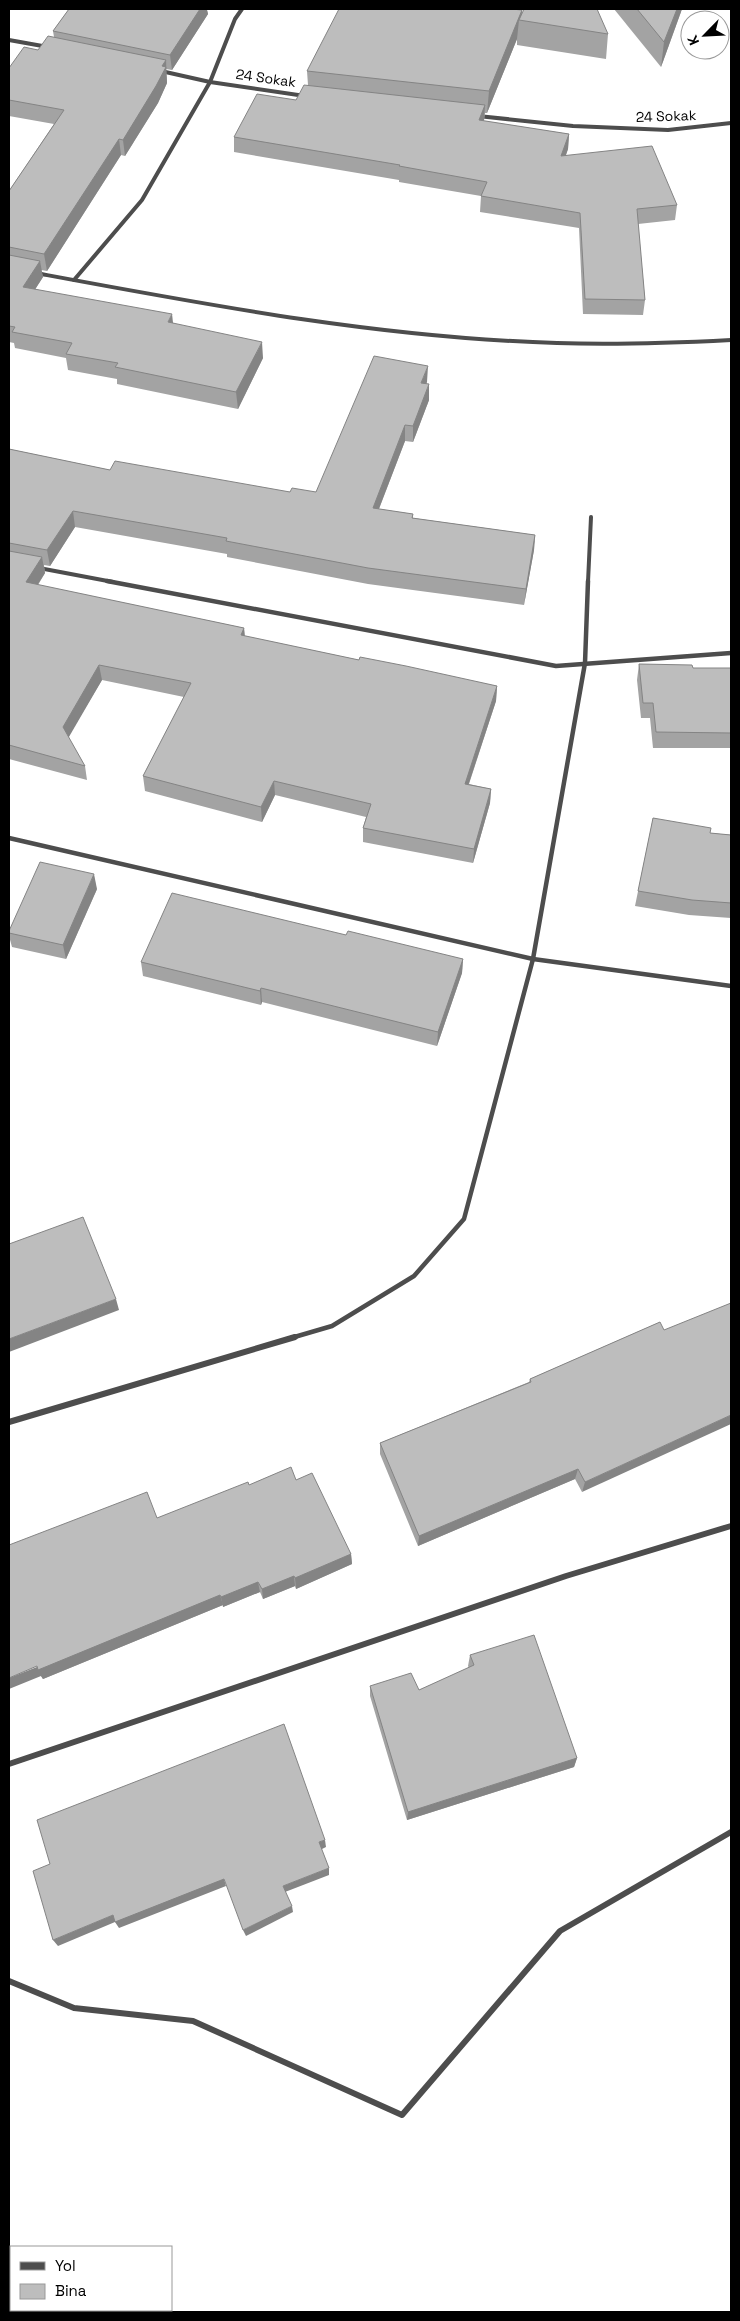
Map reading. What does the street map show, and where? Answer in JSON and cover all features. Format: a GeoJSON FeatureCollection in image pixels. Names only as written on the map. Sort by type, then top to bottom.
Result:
{"type":"FeatureCollection","features":[{"type":"Feature","properties":{"kind":"street"},"geometry":{"type":"LineString","coordinates":[[74,280],[142,200],[210,82],[234,19],[242,9]]}},
{"type":"Feature","properties":{"kind":"street"},"geometry":{"type":"LineString","coordinates":[[9,40],[57,49]]}},
{"type":"Feature","properties":{"kind":"street","name":"24 Sokak"},"geometry":{"type":"LineString","coordinates":[[153,69],[210,82],[307,96]]}},
{"type":"Feature","properties":{"kind":"street","name":"24 Sokak"},"geometry":{"type":"LineString","coordinates":[[474,115],[573,126],[668,130],[731,123]]}},
{"type":"Feature","properties":{"kind":"street"},"geometry":{"type":"LineString","coordinates":[[28,271],[239,311],[440,336],[600,345],[731,340]]}},
{"type":"Feature","properties":{"kind":"street"},"geometry":{"type":"LineString","coordinates":[[9,1422],[332,1326],[414,1276],[464,1219],[533,958],[585,663],[591,517]]}},
{"type":"Feature","properties":{"kind":"street"},"geometry":{"type":"LineString","coordinates":[[28,566],[556,666],[731,653]]}},
{"type":"Feature","properties":{"kind":"street"},"geometry":{"type":"LineString","coordinates":[[9,838],[533,958],[731,986]]}},
{"type":"Feature","properties":{"kind":"street"},"geometry":{"type":"LineString","coordinates":[[9,1764],[566,1576],[731,1526]]}},
{"type":"Feature","properties":{"kind":"street"},"geometry":{"type":"LineString","coordinates":[[9,1981],[74,2008],[194,2021],[402,2115],[560,1931],[731,1832]]}},
{"type":"Feature","properties":{"kind":"building"},"geometry":{"type":"Polygon","coordinates":[[[69,9],[200,9],[170,55],[53,31],[69,9]]]}},
{"type":"Feature","properties":{"kind":"building"},"geometry":{"type":"Polygon","coordinates":[[[339,9],[522,10],[489,91],[307,71],[339,9]]]}},
{"type":"Feature","properties":{"kind":"building"},"geometry":{"type":"Polygon","coordinates":[[[524,9],[597,9],[608,34],[519,20],[524,9]]]}},
{"type":"Feature","properties":{"kind":"building"},"geometry":{"type":"Polygon","coordinates":[[[637,9],[677,9],[664,42],[637,9]]]}},
{"type":"Feature","properties":{"kind":"building"},"geometry":{"type":"Polygon","coordinates":[[[48,36],[166,60],[162,66],[166,67],[123,140],[119,139],[44,254],[9,247],[9,191],[64,110],[9,100],[9,68],[24,47],[38,50],[48,36]]]}},
{"type":"Feature","properties":{"kind":"building"},"geometry":{"type":"Polygon","coordinates":[[[304,85],[485,105],[479,120],[569,134],[561,156],[652,146],[677,205],[637,209],[645,300],[585,299],[580,213],[481,196],[487,182],[400,165],[234,137],[257,94],[296,100],[304,85]]]}},
{"type":"Feature","properties":{"kind":"building"},"geometry":{"type":"Polygon","coordinates":[[[9,255],[40,261],[23,287],[172,314],[168,322],[262,342],[236,392],[115,367],[118,363],[66,354],[72,343],[12,332],[15,327],[9,326],[9,255]]]}},
{"type":"Feature","properties":{"kind":"building"},"geometry":{"type":"Polygon","coordinates":[[[374,356],[428,366],[421,383],[429,384],[413,426],[405,425],[373,508],[413,514],[412,518],[535,535],[526,589],[368,568],[226,541],[227,538],[73,511],[47,550],[9,543],[9,449],[110,470],[115,461],[290,492],[292,488],[316,492],[374,356]]]}},
{"type":"Feature","properties":{"kind":"building"},"geometry":{"type":"Polygon","coordinates":[[[9,551],[42,557],[26,582],[244,628],[241,635],[359,660],[360,657],[406,666],[497,686],[465,784],[491,789],[474,849],[363,828],[371,804],[274,781],[261,807],[143,776],[191,683],[99,665],[63,727],[85,766],[9,745],[9,551]]]}},
{"type":"Feature","properties":{"kind":"building"},"geometry":{"type":"Polygon","coordinates":[[[639,664],[692,665],[693,668],[731,668],[731,733],[656,732],[653,703],[643,703],[639,664]]]}},
{"type":"Feature","properties":{"kind":"building"},"geometry":{"type":"Polygon","coordinates":[[[653,818],[711,828],[710,833],[731,835],[731,903],[692,900],[638,891],[653,818]]]}},
{"type":"Feature","properties":{"kind":"building"},"geometry":{"type":"Polygon","coordinates":[[[40,862],[94,874],[63,945],[9,933],[40,862]]]}},
{"type":"Feature","properties":{"kind":"building"},"geometry":{"type":"Polygon","coordinates":[[[172,893],[346,935],[348,931],[463,959],[438,1032],[261,988],[260,991],[141,962],[172,893]]]}},
{"type":"Feature","properties":{"kind":"building"},"geometry":{"type":"Polygon","coordinates":[[[83,1217],[116,1299],[9,1339],[9,1244],[83,1217]]]}},
{"type":"Feature","properties":{"kind":"building"},"geometry":{"type":"Polygon","coordinates":[[[731,1303],[731,1415],[585,1482],[578,1469],[419,1536],[380,1443],[531,1382],[530,1379],[660,1322],[664,1330],[731,1303]]]}},
{"type":"Feature","properties":{"kind":"building"},"geometry":{"type":"Polygon","coordinates":[[[291,1467],[296,1480],[312,1473],[351,1554],[295,1578],[294,1576],[262,1589],[258,1582],[221,1597],[220,1595],[38,1670],[37,1666],[9,1678],[9,1545],[147,1492],[157,1518],[248,1482],[249,1485],[291,1467]]]}},
{"type":"Feature","properties":{"kind":"building"},"geometry":{"type":"Polygon","coordinates":[[[534,1635],[577,1758],[408,1812],[370,1686],[411,1673],[419,1690],[474,1665],[470,1655],[534,1635]]]}},
{"type":"Feature","properties":{"kind":"building"},"geometry":{"type":"Polygon","coordinates":[[[284,1724],[325,1840],[319,1842],[329,1868],[283,1886],[292,1906],[243,1930],[224,1879],[115,1922],[113,1915],[53,1940],[33,1871],[50,1864],[37,1820],[284,1724]]]}}]}
